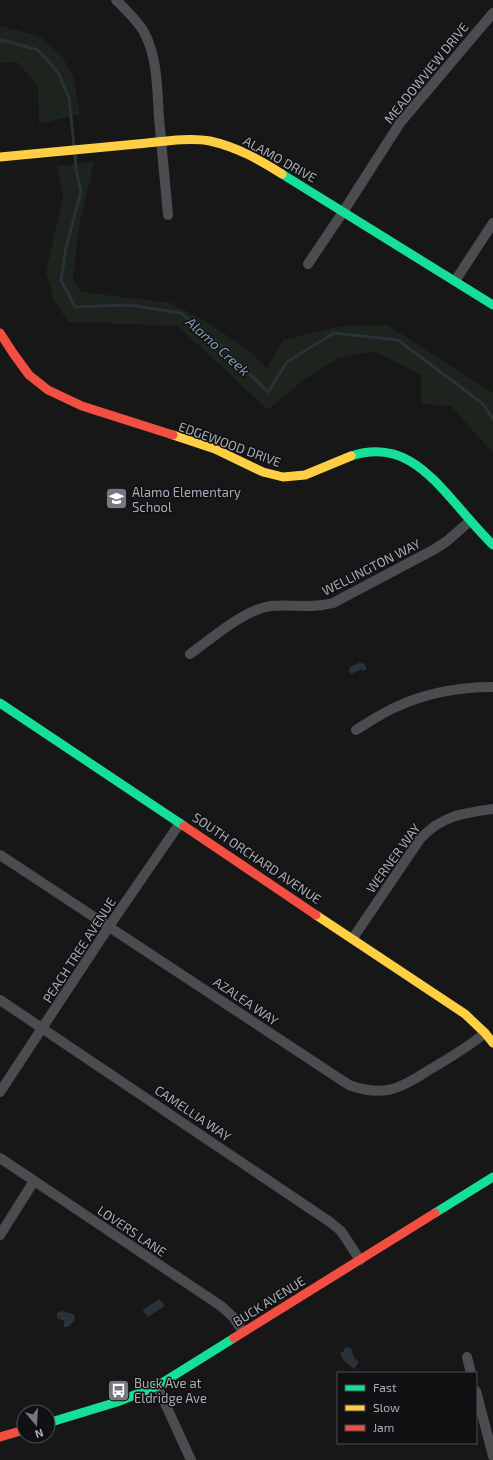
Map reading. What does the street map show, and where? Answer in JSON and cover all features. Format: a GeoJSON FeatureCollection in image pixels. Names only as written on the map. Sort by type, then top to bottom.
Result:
{"type":"FeatureCollection","features":[{"type":"Feature","properties":{"kind":"street"},"geometry":{"type":"LineString","coordinates":[[116,0],[131,14],[144,32],[157,72],[161,142],[168,215]]}},
{"type":"Feature","properties":{"kind":"street","name":"MEADOWVIEW DRIVE"},"geometry":{"type":"LineString","coordinates":[[308,264],[400,123],[493,13]]}},
{"type":"Feature","properties":{"kind":"street","name":"ALAMO DRIVE"},"geometry":{"type":"LineString","coordinates":[[0,158],[192,140],[209,141],[234,148],[252,156],[493,305]]}},
{"type":"Feature","properties":{"kind":"street"},"geometry":{"type":"LineString","coordinates":[[455,281],[493,223]]}},
{"type":"Feature","properties":{"kind":"street","name":"EDGEWOOD DRIVE"},"geometry":{"type":"LineString","coordinates":[[0,333],[21,364],[39,384],[64,399],[164,434],[217,450],[254,469],[272,476],[294,477],[314,472],[352,455],[366,452],[384,452],[406,458],[422,469],[437,483],[493,545]]}},
{"type":"Feature","properties":{"kind":"street","name":"WELLINGTON WAY"},"geometry":{"type":"LineString","coordinates":[[190,654],[241,618],[257,610],[270,606],[308,607],[333,603],[435,549],[447,541],[470,521]]}},
{"type":"Feature","properties":{"kind":"street"},"geometry":{"type":"LineString","coordinates":[[356,730],[396,707],[430,695],[459,689],[493,687]]}},
{"type":"Feature","properties":{"kind":"street","name":"SOUTH ORCHARD AVENUE"},"geometry":{"type":"LineString","coordinates":[[0,702],[465,1014],[493,1043]]}},
{"type":"Feature","properties":{"kind":"street","name":"WERNER WAY"},"geometry":{"type":"LineString","coordinates":[[353,938],[420,839],[428,830],[449,818],[467,812],[493,809]]}},
{"type":"Feature","properties":{"kind":"street","name":"PEACH TREE AVENUE"},"geometry":{"type":"LineString","coordinates":[[0,1092],[180,823]]}},
{"type":"Feature","properties":{"kind":"street","name":"AZALEA WAY"},"geometry":{"type":"LineString","coordinates":[[0,854],[55,892],[110,926],[349,1085],[365,1090],[389,1090],[406,1083],[456,1054],[485,1033]]}},
{"type":"Feature","properties":{"kind":"street","name":"CAMELLIA WAY"},"geometry":{"type":"LineString","coordinates":[[0,1000],[330,1222],[341,1231],[360,1260]]}},
{"type":"Feature","properties":{"kind":"street","name":"LOVERS LANE"},"geometry":{"type":"LineString","coordinates":[[0,1158],[221,1306],[233,1317],[243,1332]]}},
{"type":"Feature","properties":{"kind":"street","name":"BUCK AVENUE"},"geometry":{"type":"LineString","coordinates":[[56,1421],[127,1399],[157,1386],[493,1177]]}},
{"type":"Feature","properties":{"kind":"street"},"geometry":{"type":"LineString","coordinates":[[0,1235],[34,1181]]}},
{"type":"Feature","properties":{"kind":"street"},"geometry":{"type":"LineString","coordinates":[[467,1356],[471,1372]]}},
{"type":"Feature","properties":{"kind":"street"},"geometry":{"type":"LineString","coordinates":[[157,1386],[191,1460]]}},
{"type":"Feature","properties":{"kind":"street"},"geometry":{"type":"LineString","coordinates":[[477,1395],[493,1456]]}},
{"type":"Feature","properties":{"kind":"street"},"geometry":{"type":"LineString","coordinates":[[0,1437],[16,1432]]}},
{"type":"Feature","properties":{"kind":"shaded area"},"geometry":{"type":"Polygon","coordinates":[[[0,26],[39,36],[62,56],[73,77],[80,114],[39,124],[38,86],[17,62],[0,63],[0,26]]]}},
{"type":"Feature","properties":{"kind":"shaded area"},"geometry":{"type":"Polygon","coordinates":[[[94,162],[80,221],[73,278],[81,292],[171,303],[212,325],[249,351],[267,368],[283,340],[347,325],[387,325],[493,393],[493,453],[451,406],[421,404],[421,375],[374,351],[337,359],[305,379],[268,410],[178,326],[68,322],[54,300],[46,271],[63,199],[57,166],[94,162]]]}},
{"type":"Feature","properties":{"kind":"shaded area"},"geometry":{"type":"Polygon","coordinates":[[[361,662],[362,664],[364,663],[367,669],[363,671],[362,669],[351,674],[349,671],[350,667],[361,662]]]}},
{"type":"Feature","properties":{"kind":"shaded area"},"geometry":{"type":"Polygon","coordinates":[[[159,1299],[165,1306],[148,1317],[143,1311],[144,1309],[159,1299]]]}},
{"type":"Feature","properties":{"kind":"shaded area"},"geometry":{"type":"Polygon","coordinates":[[[61,1311],[74,1314],[75,1320],[68,1327],[64,1327],[64,1321],[57,1318],[57,1313],[61,1311]]]}},
{"type":"Feature","properties":{"kind":"shaded area"},"geometry":{"type":"Polygon","coordinates":[[[345,1347],[351,1348],[354,1358],[359,1362],[354,1369],[344,1361],[340,1353],[344,1351],[345,1347]]]}},
{"type":"Feature","properties":{"kind":"waterway","name":"Alamo Creek"},"geometry":{"type":"LineString","coordinates":[[0,41],[2,40],[38,50],[58,72],[69,98],[74,146]]}},
{"type":"Feature","properties":{"kind":"waterway","name":"Alamo Creek"},"geometry":{"type":"LineString","coordinates":[[75,154],[76,170],[81,191],[66,248],[61,280],[75,307],[129,305],[181,313],[226,350],[268,392],[287,362],[334,333],[398,340],[483,404],[493,419]]}},
{"type":"Feature","properties":{"kind":"traffic: fast"},"geometry":{"type":"LineString","coordinates":[[282,174],[493,305]]}},
{"type":"Feature","properties":{"kind":"traffic: fast"},"geometry":{"type":"LineString","coordinates":[[351,456],[368,452],[384,452],[398,455],[411,462],[434,480],[493,545]]}},
{"type":"Feature","properties":{"kind":"traffic: fast"},"geometry":{"type":"LineString","coordinates":[[0,703],[184,826]]}},
{"type":"Feature","properties":{"kind":"traffic: fast"},"geometry":{"type":"LineString","coordinates":[[435,1213],[493,1177]]}},
{"type":"Feature","properties":{"kind":"traffic: fast"},"geometry":{"type":"LineString","coordinates":[[56,1421],[117,1402],[157,1386],[234,1338]]}},
{"type":"Feature","properties":{"kind":"traffic: slow"},"geometry":{"type":"LineString","coordinates":[[0,157],[174,140],[202,140],[239,150],[282,174]]}},
{"type":"Feature","properties":{"kind":"traffic: slow"},"geometry":{"type":"LineString","coordinates":[[173,435],[215,449],[263,472],[283,477],[305,475],[351,456]]}},
{"type":"Feature","properties":{"kind":"traffic: slow"},"geometry":{"type":"LineString","coordinates":[[316,915],[465,1014],[493,1043]]}},
{"type":"Feature","properties":{"kind":"traffic: jam"},"geometry":{"type":"LineString","coordinates":[[0,333],[29,375],[48,390],[82,406],[173,435]]}},
{"type":"Feature","properties":{"kind":"traffic: jam"},"geometry":{"type":"LineString","coordinates":[[184,826],[316,915]]}},
{"type":"Feature","properties":{"kind":"traffic: jam"},"geometry":{"type":"LineString","coordinates":[[234,1338],[435,1213]]}},
{"type":"Feature","properties":{"kind":"traffic: jam"},"geometry":{"type":"LineString","coordinates":[[0,1437],[16,1432]]}},
{"type":"Feature","properties":{"kind":"place","name":"Alamo Elementary School"},"geometry":{"type":"Point","coordinates":[117,499]}},
{"type":"Feature","properties":{"kind":"place","name":"Buck Ave at Eldridge Ave"},"geometry":{"type":"Point","coordinates":[118,1390]}}]}
